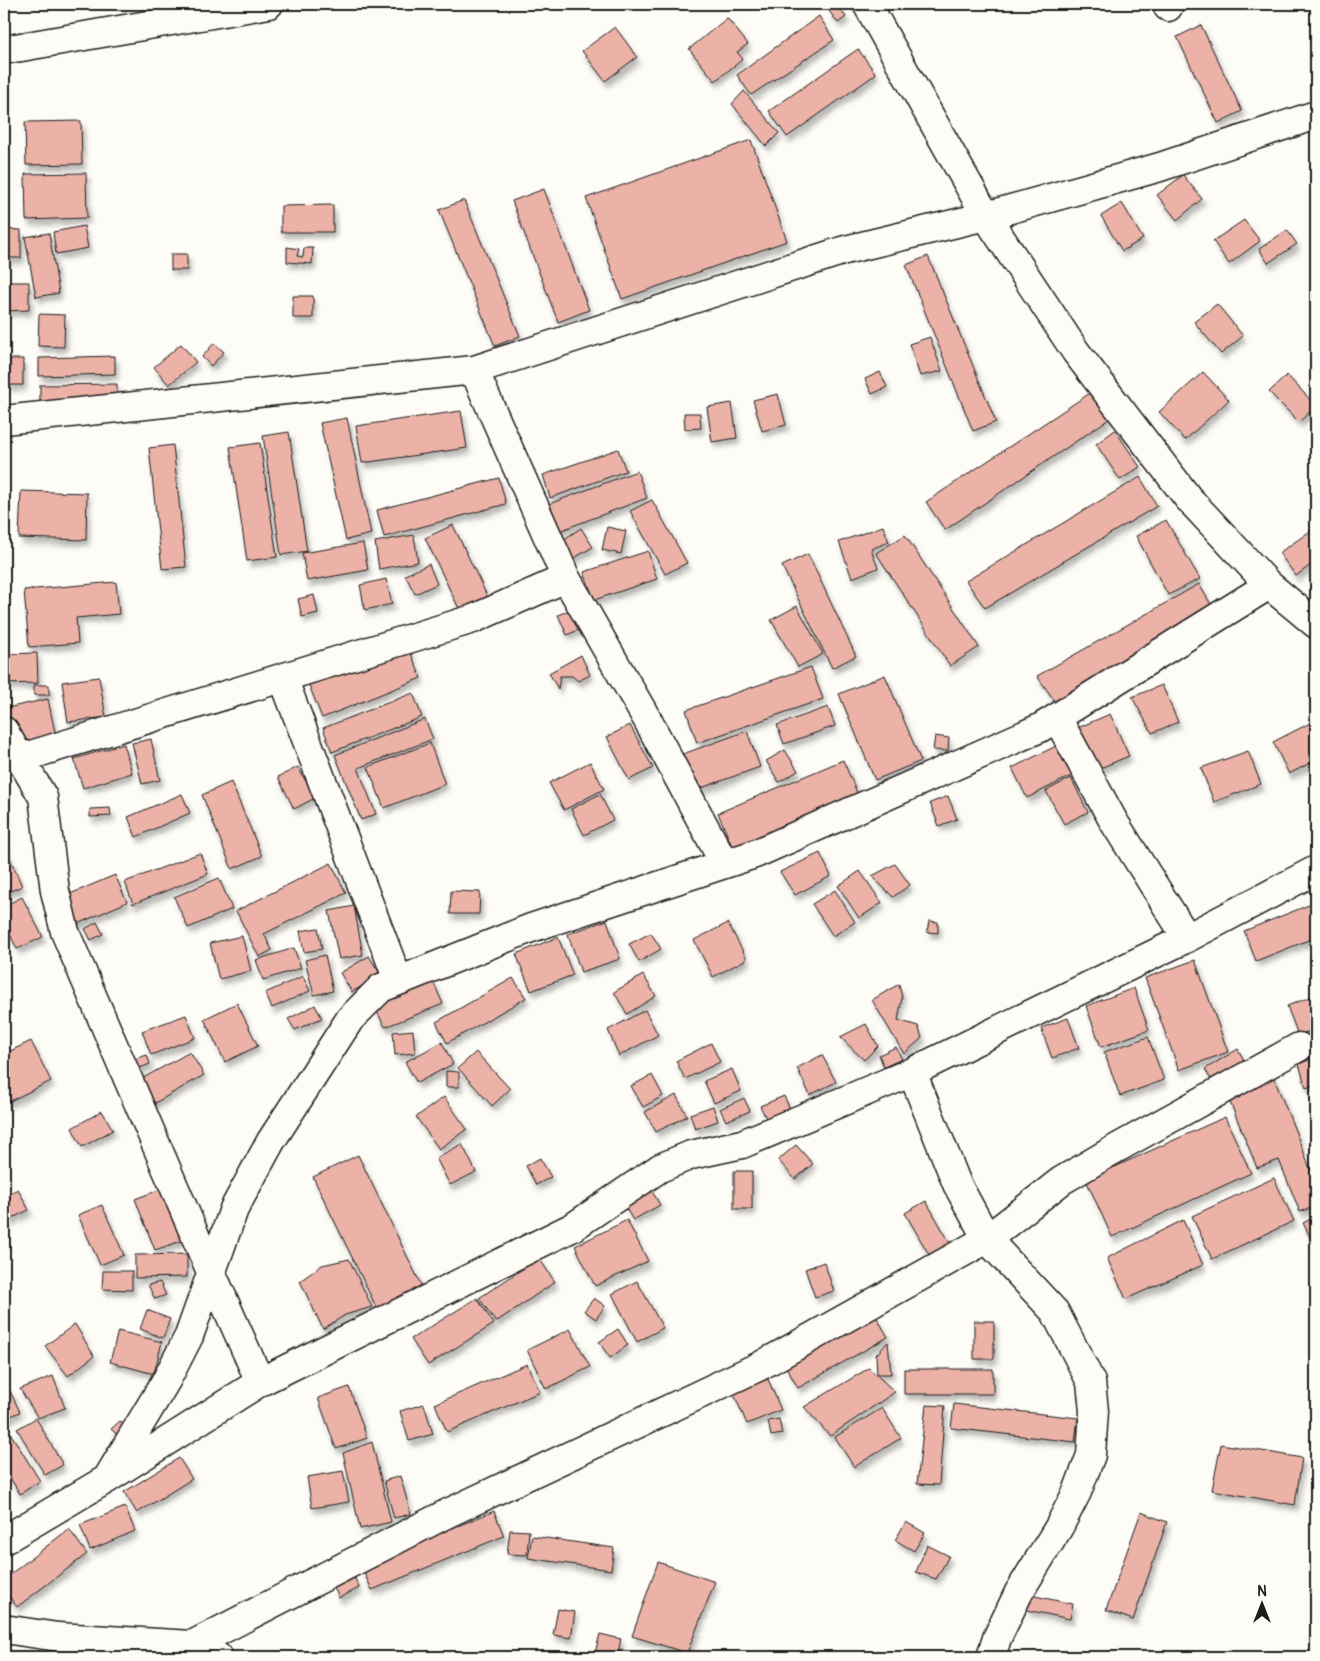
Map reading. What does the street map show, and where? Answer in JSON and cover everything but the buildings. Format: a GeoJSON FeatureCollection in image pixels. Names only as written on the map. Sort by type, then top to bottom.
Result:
{"type":"FeatureCollection","features":[{"type":"Feature","properties":{"kind":"street"},"geometry":{"type":"LineString","coordinates":[[4,50],[269,4]]}},
{"type":"Feature","properties":{"kind":"street"},"geometry":{"type":"LineString","coordinates":[[867,4],[986,216],[1076,352],[1176,482],[1269,584],[1316,624]]}},
{"type":"Feature","properties":{"kind":"street"},"geometry":{"type":"LineString","coordinates":[[4,420],[474,370],[844,250],[986,216],[1160,167],[1316,115]]}},
{"type":"Feature","properties":{"kind":"street"},"geometry":{"type":"LineString","coordinates":[[474,370],[566,578],[647,718],[724,863]]}},
{"type":"Feature","properties":{"kind":"street"},"geometry":{"type":"LineString","coordinates":[[18,759],[473,619],[566,578]]}},
{"type":"Feature","properties":{"kind":"street"},"geometry":{"type":"LineString","coordinates":[[107,1479],[172,1370],[189,1336],[234,1209],[271,1141],[350,1019],[381,988],[531,928],[755,854],[1040,728],[1269,584]]}},
{"type":"Feature","properties":{"kind":"street"},"geometry":{"type":"LineString","coordinates":[[283,678],[398,980]]}},
{"type":"Feature","properties":{"kind":"street"},"geometry":{"type":"LineString","coordinates":[[1057,718],[1114,822],[1188,938]]}},
{"type":"Feature","properties":{"kind":"street"},"geometry":{"type":"LineString","coordinates":[[4,731],[18,759],[43,797],[56,891],[65,932],[211,1274],[260,1382]]}},
{"type":"Feature","properties":{"kind":"street"},"geometry":{"type":"LineString","coordinates":[[4,1540],[107,1479],[260,1382],[573,1227],[660,1168],[691,1155],[742,1144],[912,1072],[1188,938],[1316,870]]}},
{"type":"Feature","properties":{"kind":"street"},"geometry":{"type":"LineString","coordinates":[[192,1645],[446,1514],[760,1366],[987,1239],[1061,1181],[1298,1047]]}},
{"type":"Feature","properties":{"kind":"street"},"geometry":{"type":"LineString","coordinates":[[912,1072],[956,1184],[987,1239],[1055,1312],[1091,1382],[1094,1411],[1091,1455],[1077,1492],[1059,1527],[1019,1592],[997,1638],[991,1657]]}},
{"type":"Feature","properties":{"kind":"street"},"geometry":{"type":"LineString","coordinates":[[4,1629],[58,1637],[192,1645],[218,1657]]}}]}
